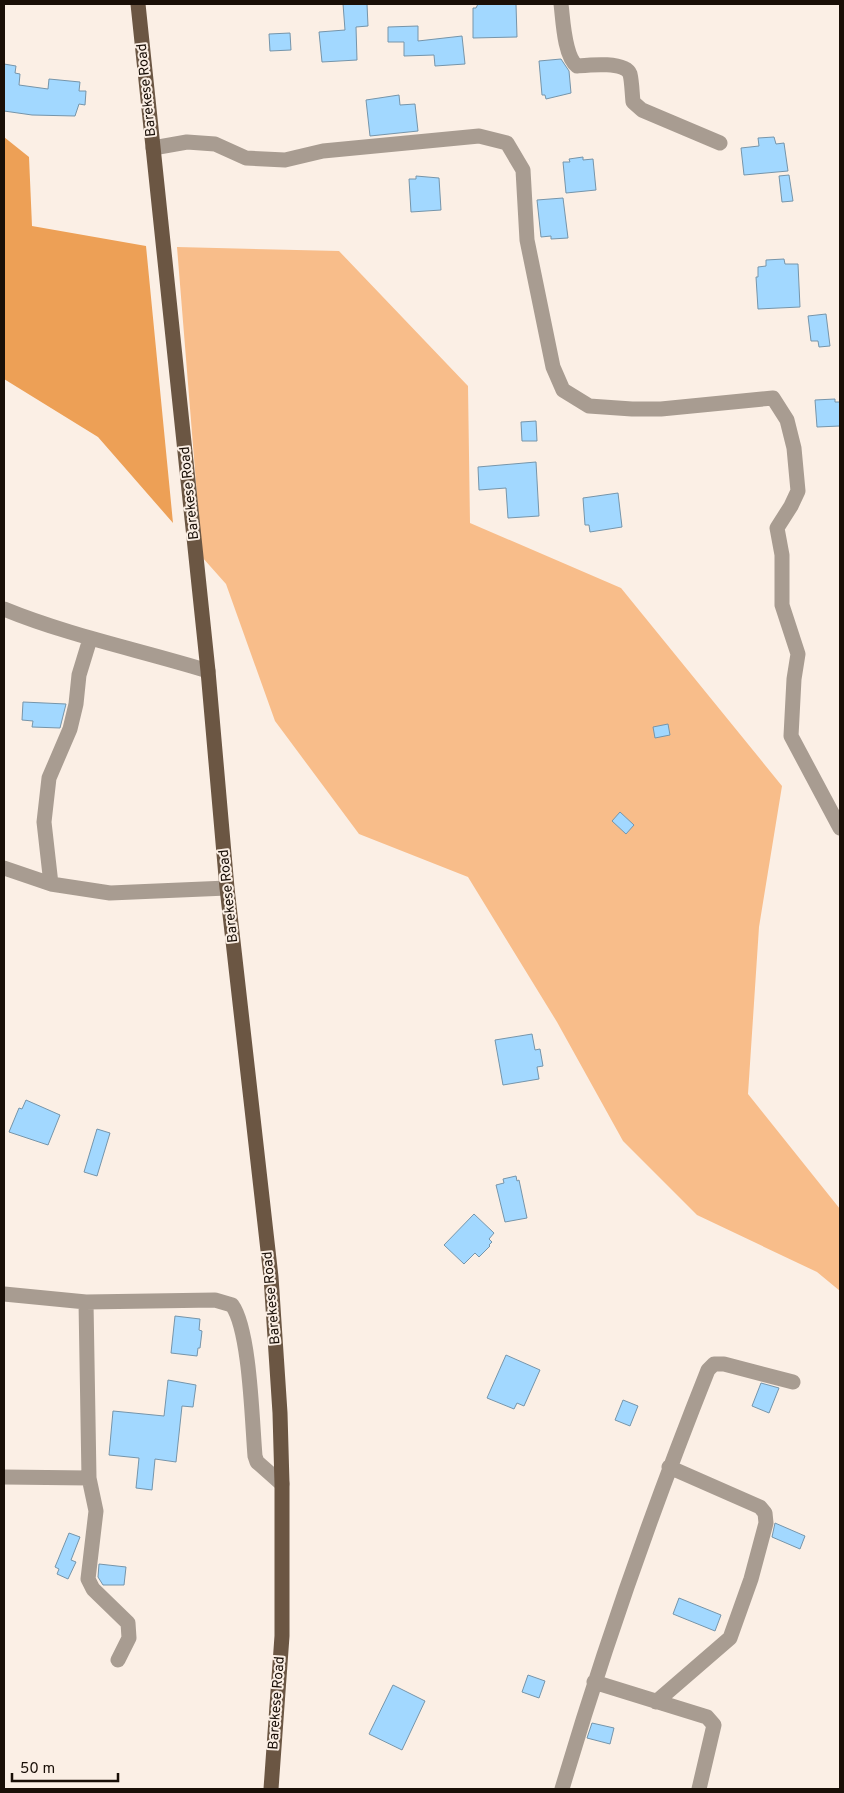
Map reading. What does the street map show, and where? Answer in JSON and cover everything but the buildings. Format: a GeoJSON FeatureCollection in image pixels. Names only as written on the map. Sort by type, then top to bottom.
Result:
{"type":"FeatureCollection","features":[{"type":"Feature","properties":{"kind":"main road","name":"Barekese Road"},"geometry":{"type":"LineString","coordinates":[[138,4],[208,671],[227,888],[271,1277],[280,1413],[282,1484],[282,1636],[271,1789]]}},
{"type":"Feature","properties":{"kind":"street"},"geometry":{"type":"LineString","coordinates":[[561,4],[565,38],[572,62],[577,66],[626,68],[629,72],[633,102],[642,110],[720,143]]}},
{"type":"Feature","properties":{"kind":"street"},"geometry":{"type":"LineString","coordinates":[[153,148],[187,142],[216,144],[246,158],[285,160],[323,152],[479,136],[507,143],[523,170],[527,240],[553,367],[563,390],[589,406],[632,409],[662,410],[774,398],[787,420],[794,448],[798,491],[777,528],[782,555],[782,605],[798,654],[794,679],[791,736],[840,828]]}},
{"type":"Feature","properties":{"kind":"street"},"geometry":{"type":"LineString","coordinates":[[4,609],[47,626],[208,671]]}},
{"type":"Feature","properties":{"kind":"street"},"geometry":{"type":"LineString","coordinates":[[51,884],[44,822],[50,778],[70,728],[76,704],[79,675],[90,639]]}},
{"type":"Feature","properties":{"kind":"street"},"geometry":{"type":"LineString","coordinates":[[4,868],[51,884],[110,893],[227,888]]}},
{"type":"Feature","properties":{"kind":"street"},"geometry":{"type":"LineString","coordinates":[[4,1294],[86,1302],[215,1300],[232,1304],[239,1314],[245,1342],[255,1456],[262,1466],[282,1484]]}},
{"type":"Feature","properties":{"kind":"street"},"geometry":{"type":"LineString","coordinates":[[86,1302],[89,1478],[96,1511],[88,1579],[93,1589],[128,1623],[129,1638],[118,1660]]}},
{"type":"Feature","properties":{"kind":"street"},"geometry":{"type":"LineString","coordinates":[[562,1789],[594,1682],[669,1467],[710,1366],[724,1364],[793,1382]]}},
{"type":"Feature","properties":{"kind":"street"},"geometry":{"type":"LineString","coordinates":[[656,1702],[730,1638],[751,1579],[766,1523],[765,1513],[760,1507],[669,1467]]}},
{"type":"Feature","properties":{"kind":"street"},"geometry":{"type":"LineString","coordinates":[[4,1476],[89,1478]]}},
{"type":"Feature","properties":{"kind":"street"},"geometry":{"type":"LineString","coordinates":[[594,1682],[706,1717],[713,1721],[714,1724],[699,1789]]}},
{"type":"Feature","properties":{"kind":"shaded area"},"geometry":{"type":"Polygon","coordinates":[[[4,137],[29,157],[32,226],[146,246],[173,523],[98,437],[4,379],[4,137]]]}},
{"type":"Feature","properties":{"kind":"shaded area"},"geometry":{"type":"Polygon","coordinates":[[[177,247],[339,251],[468,386],[470,523],[621,588],[782,786],[759,927],[748,1094],[840,1209],[840,1291],[817,1272],[697,1215],[623,1141],[557,1022],[468,877],[359,834],[275,721],[226,584],[202,557],[177,247]]]}}]}
